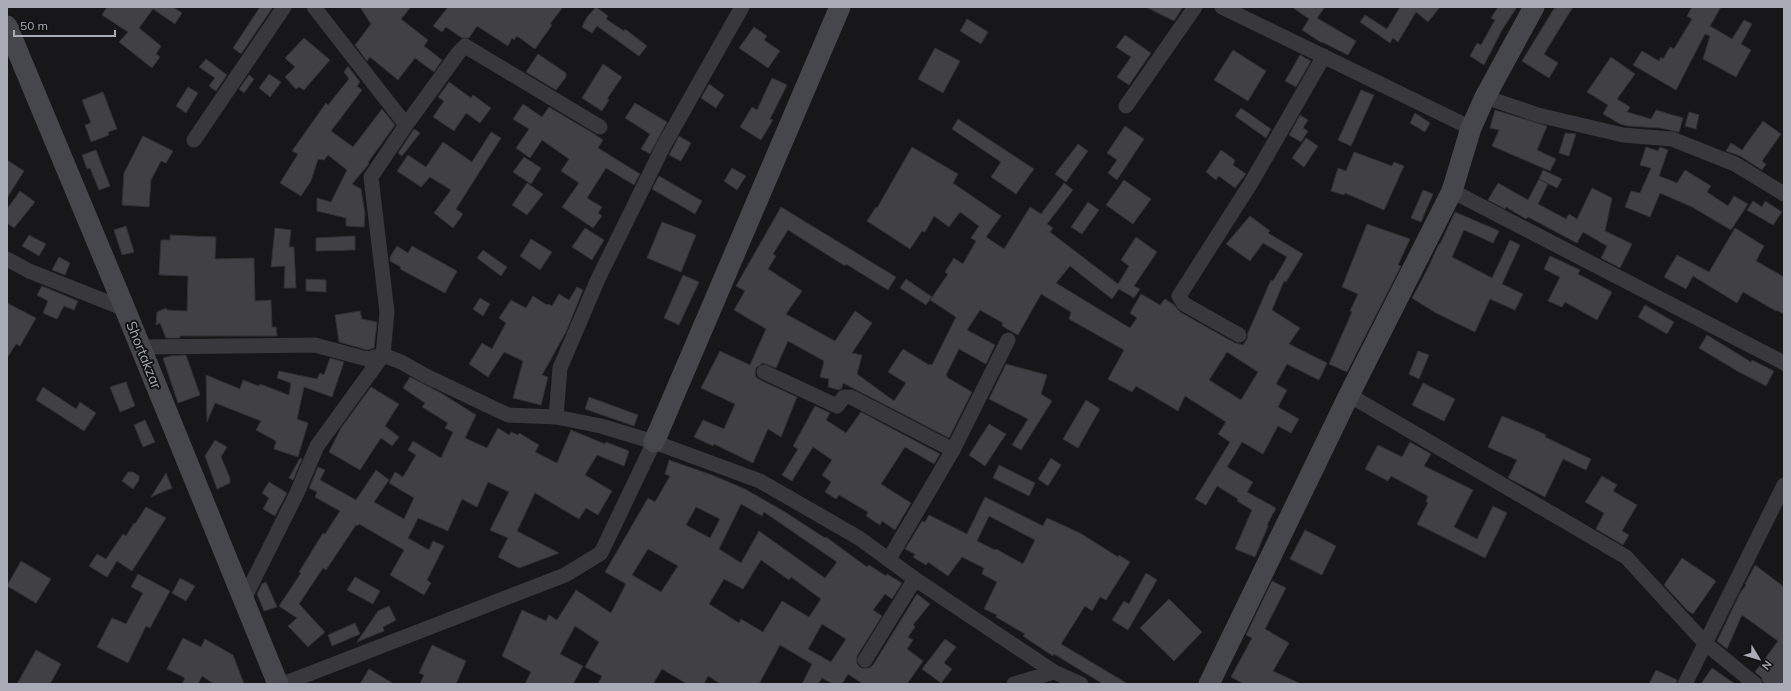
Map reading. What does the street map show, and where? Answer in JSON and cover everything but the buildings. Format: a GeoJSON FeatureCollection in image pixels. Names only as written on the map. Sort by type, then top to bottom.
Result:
{"type":"FeatureCollection","features":[{"type":"Feature","properties":{"kind":"street"},"geometry":{"type":"LineString","coordinates":[[194,140],[284,7]]}},
{"type":"Feature","properties":{"kind":"street"},"geometry":{"type":"LineString","coordinates":[[314,7],[406,125]]}},
{"type":"Feature","properties":{"kind":"street"},"geometry":{"type":"LineString","coordinates":[[556,417],[560,368],[598,279],[664,145],[742,7]]}},
{"type":"Feature","properties":{"kind":"street"},"geometry":{"type":"LineString","coordinates":[[283,684],[565,575],[601,553],[654,442],[840,7]]}},
{"type":"Feature","properties":{"kind":"street"},"geometry":{"type":"LineString","coordinates":[[1126,106],[1195,7]]}},
{"type":"Feature","properties":{"kind":"street"},"geometry":{"type":"LineString","coordinates":[[1222,7],[1471,128]]}},
{"type":"Feature","properties":{"kind":"street"},"geometry":{"type":"LineString","coordinates":[[1209,684],[1349,395],[1452,191],[1471,128],[1486,96],[1534,7]]}},
{"type":"Feature","properties":{"kind":"street","name":"Shortakzar"},"geometry":{"type":"LineString","coordinates":[[7,26],[141,347],[278,684]]}},
{"type":"Feature","properties":{"kind":"street"},"geometry":{"type":"LineString","coordinates":[[244,599],[297,493],[317,446],[383,355],[387,312],[370,177],[459,52],[465,46],[600,127]]}},
{"type":"Feature","properties":{"kind":"street"},"geometry":{"type":"LineString","coordinates":[[1239,335],[1184,304],[1179,296],[1251,183],[1324,56]]}},
{"type":"Feature","properties":{"kind":"street"},"geometry":{"type":"LineString","coordinates":[[1486,96],[1538,114],[1623,135],[1672,139],[1735,164],[1784,194]]}},
{"type":"Feature","properties":{"kind":"street"},"geometry":{"type":"LineString","coordinates":[[1452,191],[1784,363]]}},
{"type":"Feature","properties":{"kind":"street"},"geometry":{"type":"LineString","coordinates":[[7,259],[29,271],[125,309]]}},
{"type":"Feature","properties":{"kind":"street"},"geometry":{"type":"LineString","coordinates":[[889,559],[953,450],[1008,340]]}},
{"type":"Feature","properties":{"kind":"street"},"geometry":{"type":"LineString","coordinates":[[141,347],[315,345],[367,359],[383,355],[401,362],[426,376],[508,415],[556,417],[601,426],[654,442],[760,481],[859,538],[915,579],[1054,672],[1081,684]]}},
{"type":"Feature","properties":{"kind":"street"},"geometry":{"type":"LineString","coordinates":[[764,372],[836,406],[844,397],[851,397],[953,450]]}},
{"type":"Feature","properties":{"kind":"street"},"geometry":{"type":"LineString","coordinates":[[1349,395],[1626,557],[1705,643],[1755,684]]}},
{"type":"Feature","properties":{"kind":"street"},"geometry":{"type":"LineString","coordinates":[[1685,684],[1784,485]]}},
{"type":"Feature","properties":{"kind":"street"},"geometry":{"type":"LineString","coordinates":[[865,660],[915,579]]}},
{"type":"Feature","properties":{"kind":"street"},"geometry":{"type":"LineString","coordinates":[[1014,684],[1054,672]]}}]}
